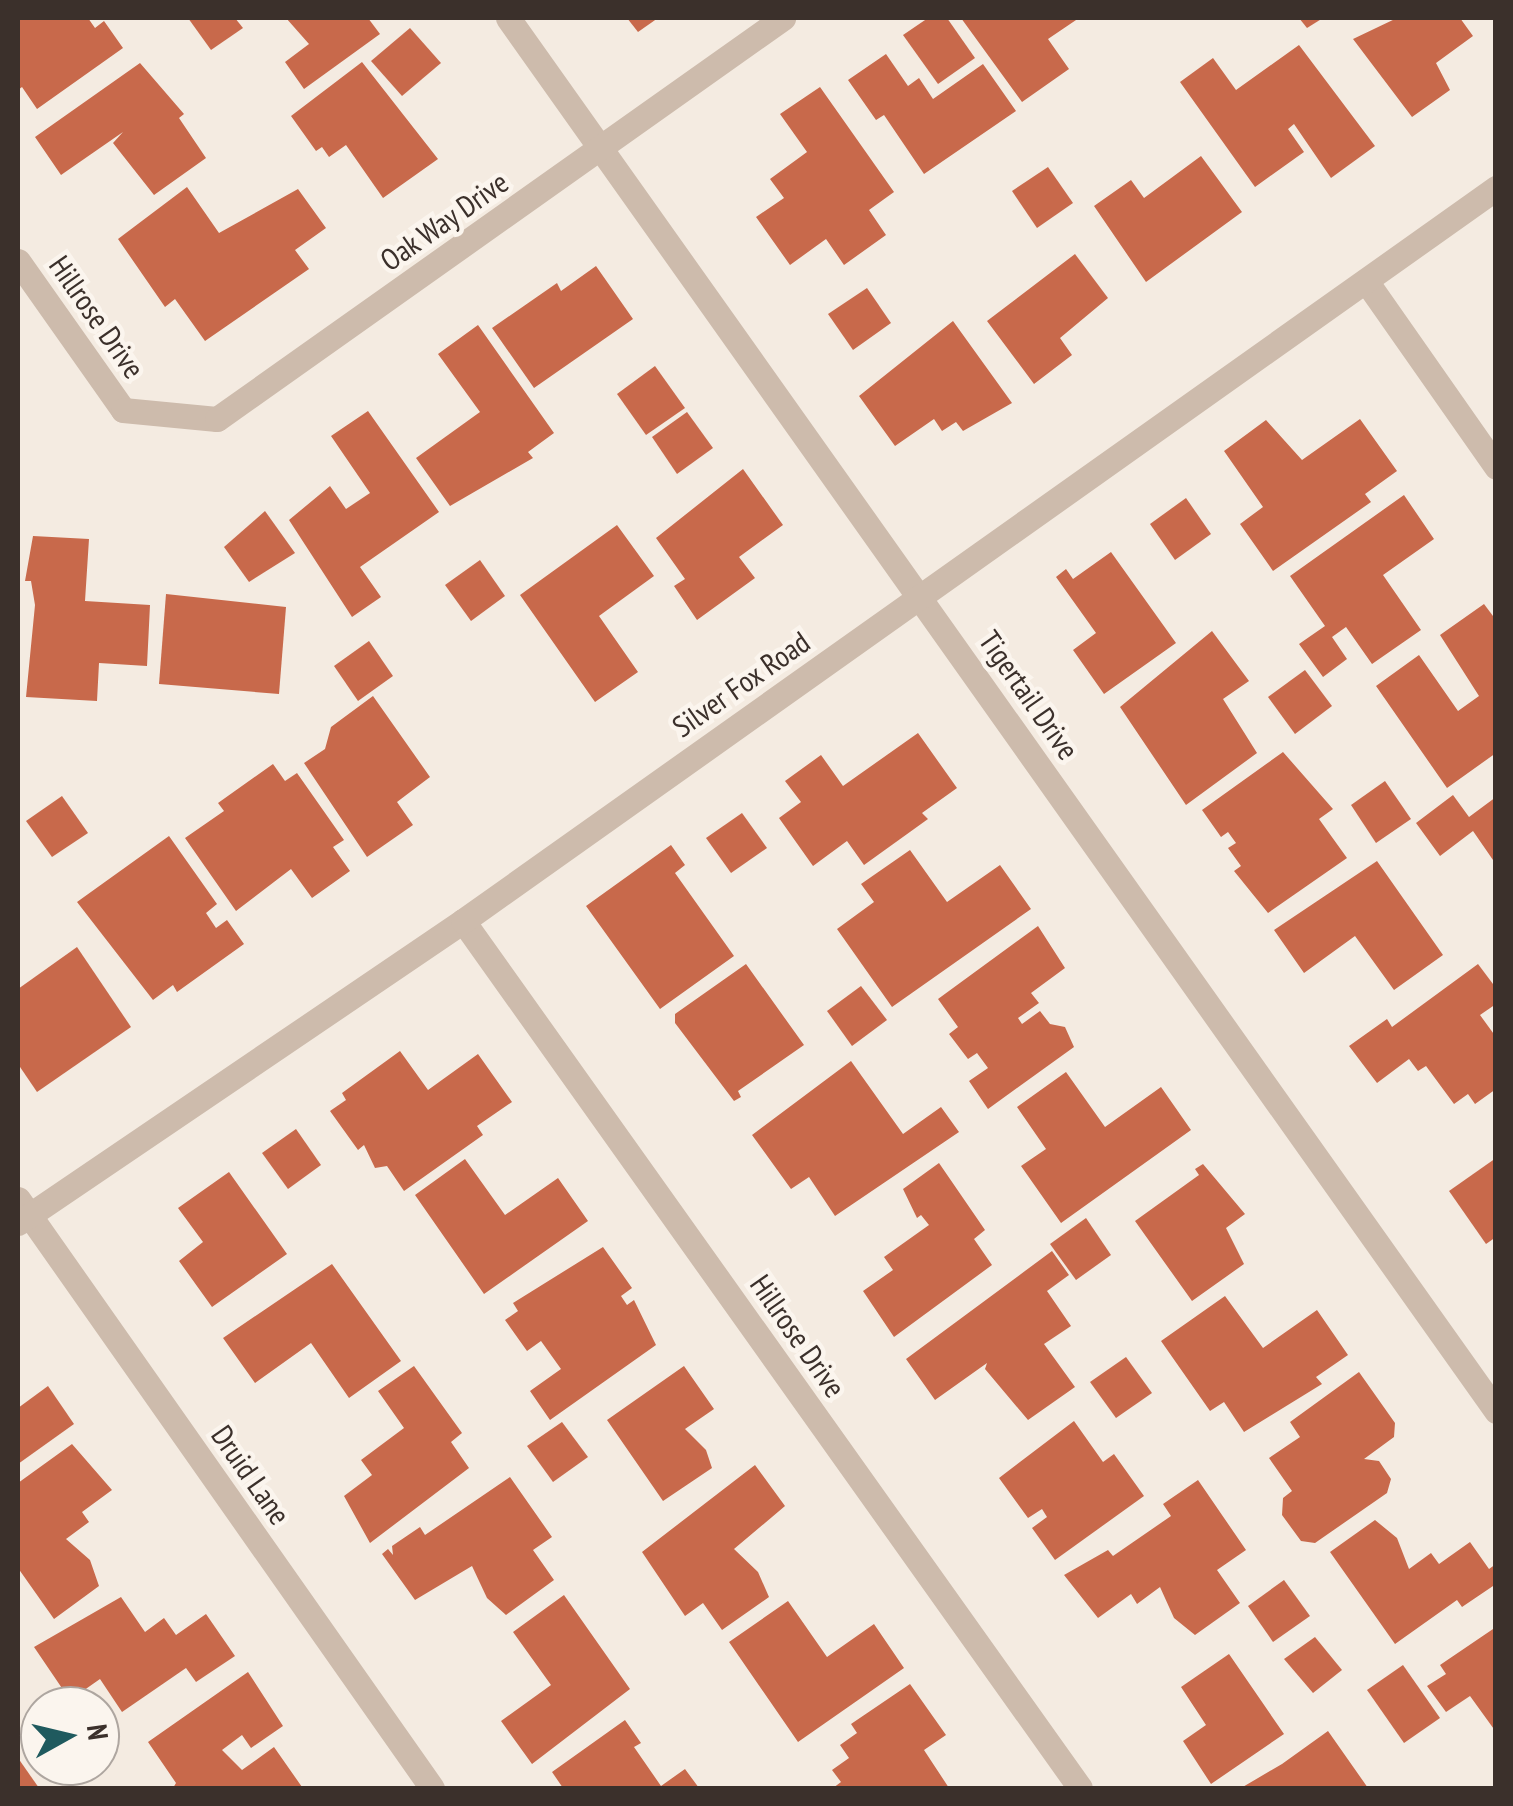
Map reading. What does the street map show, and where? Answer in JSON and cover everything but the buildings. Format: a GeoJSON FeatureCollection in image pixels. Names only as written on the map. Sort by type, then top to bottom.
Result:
{"type":"FeatureCollection","features":[{"type":"Feature","properties":{"kind":"street","name":"Tigertail Drive"},"geometry":{"type":"LineString","coordinates":[[508,18],[1496,1411]]}},
{"type":"Feature","properties":{"kind":"street","name":"Oak Way Drive"},"geometry":{"type":"LineString","coordinates":[[123,410],[217,420],[783,18]]}},
{"type":"Feature","properties":{"kind":"street","name":"Silver Fox Road"},"geometry":{"type":"LineString","coordinates":[[21,1213],[464,920],[1496,188]]}},
{"type":"Feature","properties":{"kind":"street","name":"Hillrose Drive"},"geometry":{"type":"LineString","coordinates":[[18,262],[123,410]]}},
{"type":"Feature","properties":{"kind":"street"},"geometry":{"type":"LineString","coordinates":[[1366,281],[1496,466]]}},
{"type":"Feature","properties":{"kind":"street","name":"Hillrose Drive"},"geometry":{"type":"LineString","coordinates":[[464,920],[1080,1788]]}},
{"type":"Feature","properties":{"kind":"street","name":"Druid Lane"},"geometry":{"type":"LineString","coordinates":[[21,1213],[432,1788]]}}]}
